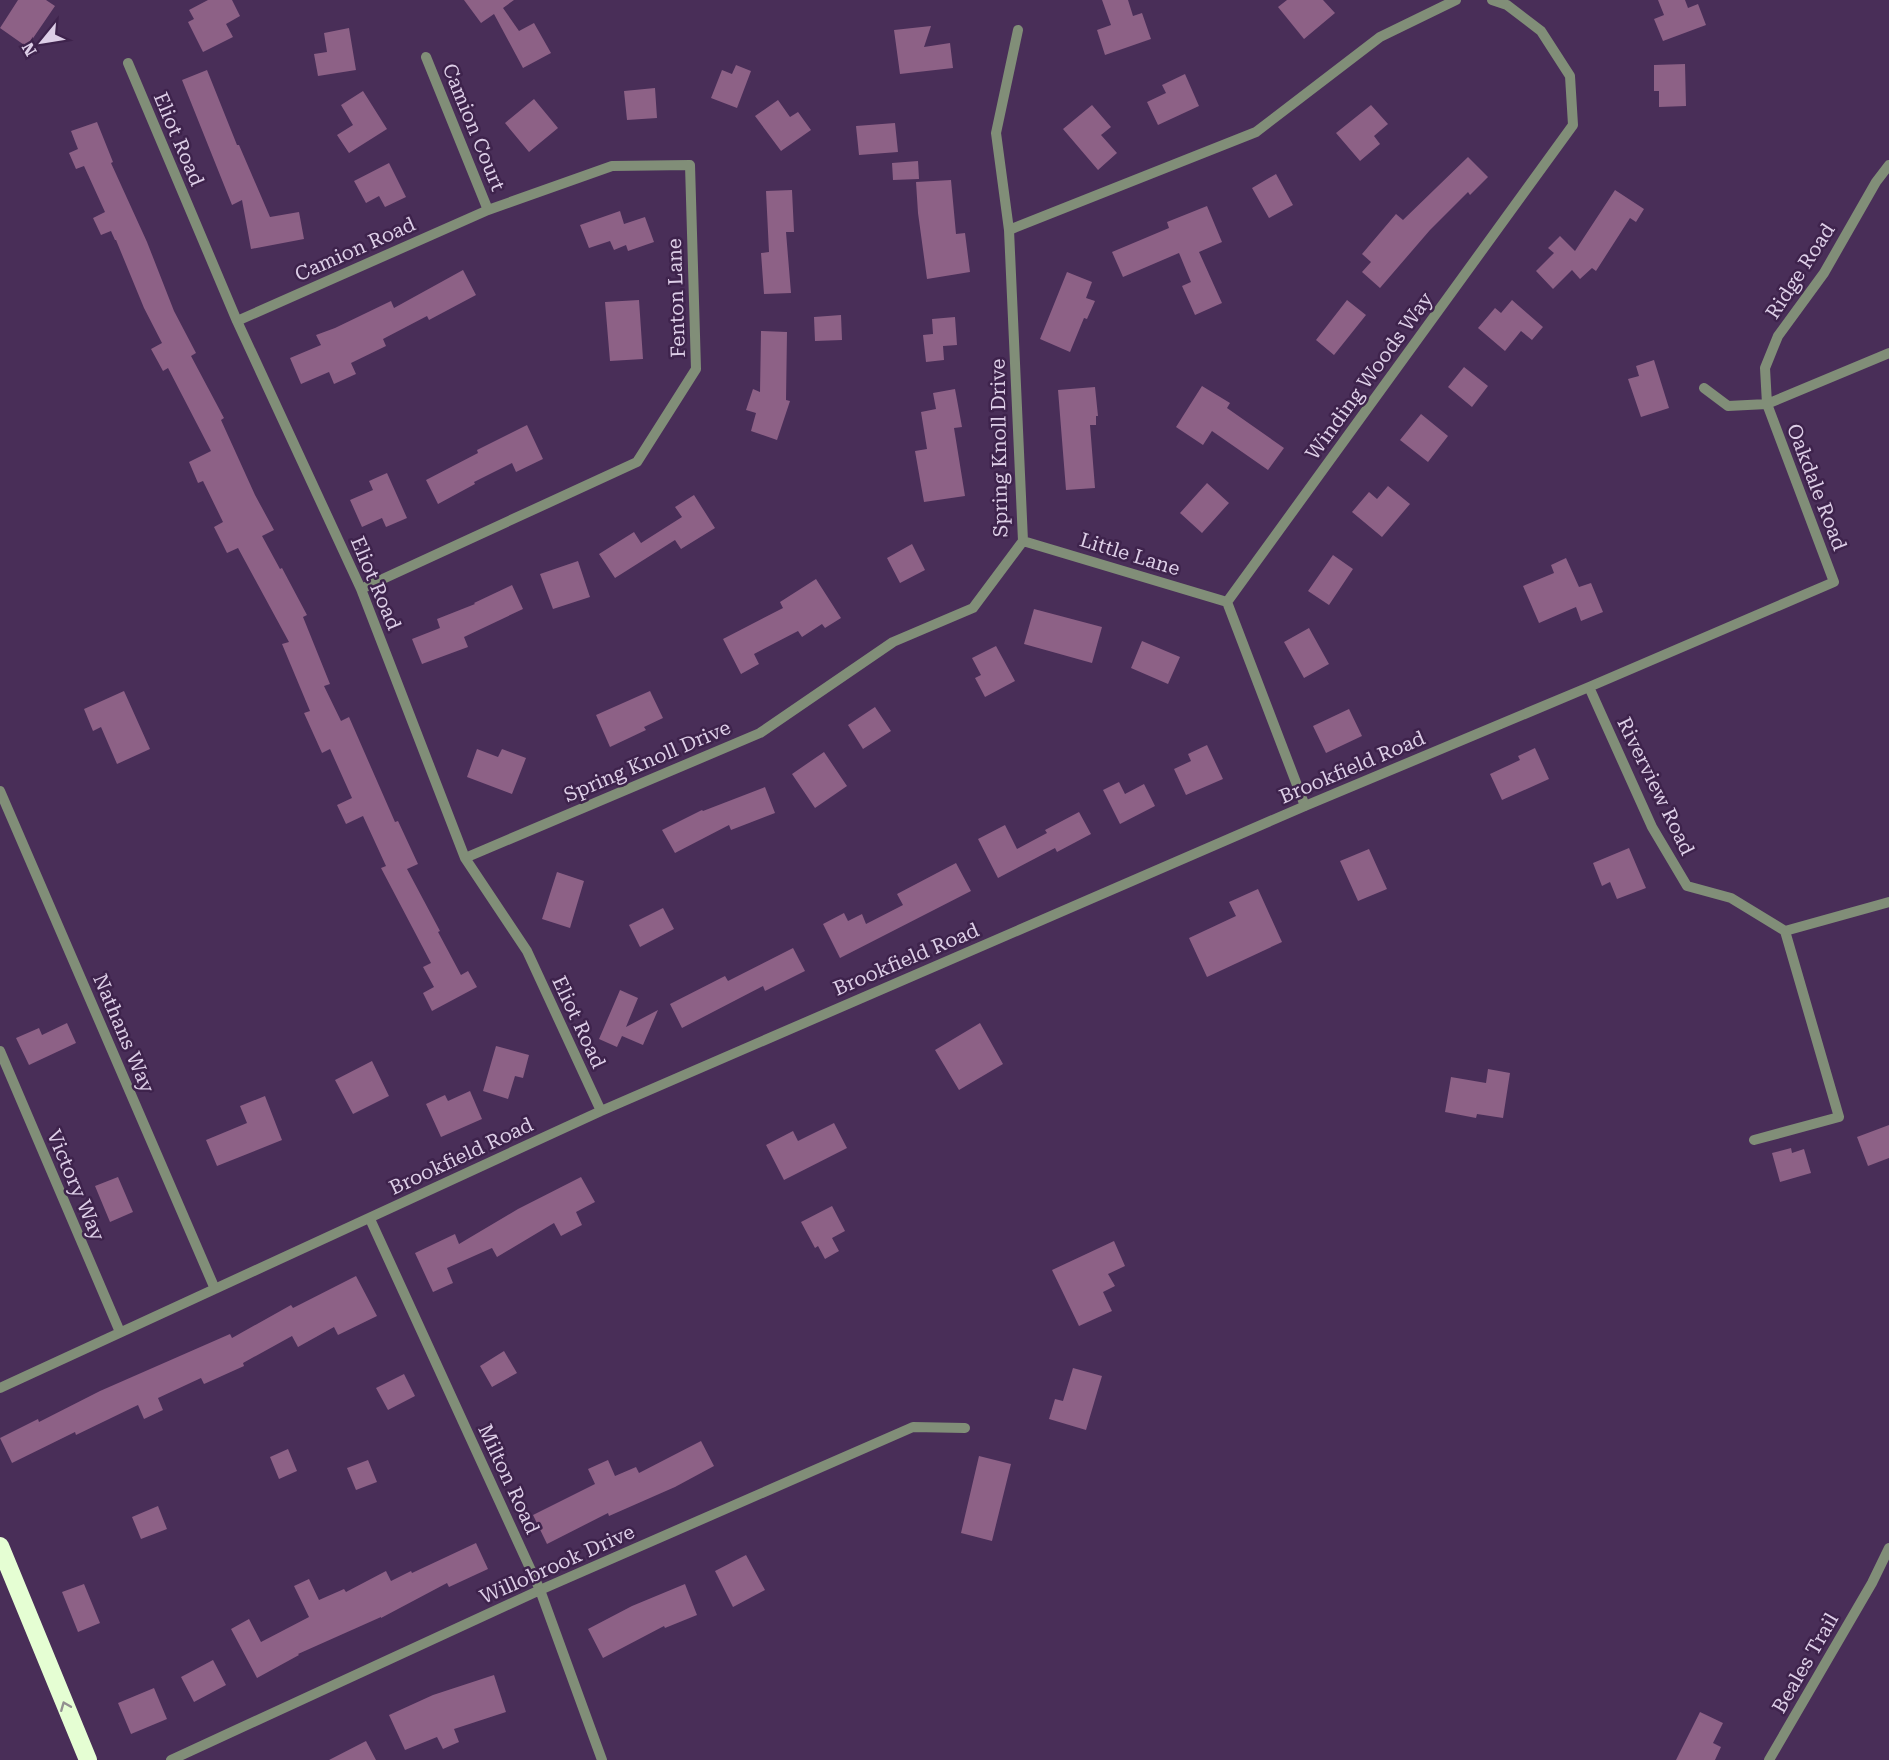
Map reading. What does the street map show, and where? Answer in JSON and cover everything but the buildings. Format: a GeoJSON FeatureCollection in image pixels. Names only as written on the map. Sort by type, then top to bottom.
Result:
{"type":"FeatureCollection","features":[{"type":"Feature","properties":{"kind":"highway"},"geometry":{"type":"LineString","coordinates":[[0,1546],[88,1760]]}},
{"type":"Feature","properties":{"kind":"street"},"geometry":{"type":"LineString","coordinates":[[1009,230],[1256,132],[1380,37],[1456,0]]}},
{"type":"Feature","properties":{"kind":"street","name":"Winding Woods Way"},"geometry":{"type":"LineString","coordinates":[[1227,602],[1573,125],[1570,76],[1541,32],[1507,5],[1492,0]]}},
{"type":"Feature","properties":{"kind":"street","name":"Spring Knoll Drive"},"geometry":{"type":"LineString","coordinates":[[465,858],[760,733],[893,642],[973,608],[1023,541],[1009,230],[996,133],[1018,30]]}},
{"type":"Feature","properties":{"kind":"street","name":"Camion Court"},"geometry":{"type":"LineString","coordinates":[[426,57],[488,210]]}},
{"type":"Feature","properties":{"kind":"street","name":"Eliot Road"},"geometry":{"type":"LineString","coordinates":[[128,63],[237,321],[361,589],[465,858],[527,951],[600,1111]]}},
{"type":"Feature","properties":{"kind":"street","name":"Fenton Lane"},"geometry":{"type":"LineString","coordinates":[[361,589],[637,462],[696,369],[690,165],[612,166],[488,210]]}},
{"type":"Feature","properties":{"kind":"street","name":"Ridge Road"},"geometry":{"type":"LineString","coordinates":[[1767,404],[1765,368],[1778,336],[1824,273],[1876,182],[1889,165]]}},
{"type":"Feature","properties":{"kind":"street","name":"Camion Road"},"geometry":{"type":"LineString","coordinates":[[237,321],[488,210]]}},
{"type":"Feature","properties":{"kind":"street"},"geometry":{"type":"LineString","coordinates":[[1704,388],[1728,406],[1767,404],[1889,353]]}},
{"type":"Feature","properties":{"kind":"street","name":"Oakdale Road"},"geometry":{"type":"LineString","coordinates":[[1767,404],[1834,582]]}},
{"type":"Feature","properties":{"kind":"street","name":"Little Lane"},"geometry":{"type":"LineString","coordinates":[[1023,541],[1227,602]]}},
{"type":"Feature","properties":{"kind":"street","name":"Brookfield Road"},"geometry":{"type":"LineString","coordinates":[[0,1388],[600,1111],[1305,806],[1834,582]]}},
{"type":"Feature","properties":{"kind":"street"},"geometry":{"type":"LineString","coordinates":[[1227,602],[1305,806]]}},
{"type":"Feature","properties":{"kind":"street","name":"Riverview Road"},"geometry":{"type":"LineString","coordinates":[[1589,687],[1652,827],[1687,886],[1731,898],[1785,931]]}},
{"type":"Feature","properties":{"kind":"street","name":"Nathans Way"},"geometry":{"type":"LineString","coordinates":[[0,791],[215,1289]]}},
{"type":"Feature","properties":{"kind":"street"},"geometry":{"type":"LineString","coordinates":[[1754,1140],[1839,1117],[1785,931],[1889,902]]}},
{"type":"Feature","properties":{"kind":"street","name":"Victory Way"},"geometry":{"type":"LineString","coordinates":[[0,1051],[120,1332]]}},
{"type":"Feature","properties":{"kind":"street","name":"Milton Road"},"geometry":{"type":"LineString","coordinates":[[370,1219],[540,1590],[602,1760]]}},
{"type":"Feature","properties":{"kind":"street","name":"Willobrook Drive"},"geometry":{"type":"LineString","coordinates":[[171,1760],[540,1590],[913,1427],[965,1428]]}},
{"type":"Feature","properties":{"kind":"street","name":"Beales Trail"},"geometry":{"type":"LineString","coordinates":[[1769,1760],[1872,1583],[1889,1548]]}}]}
